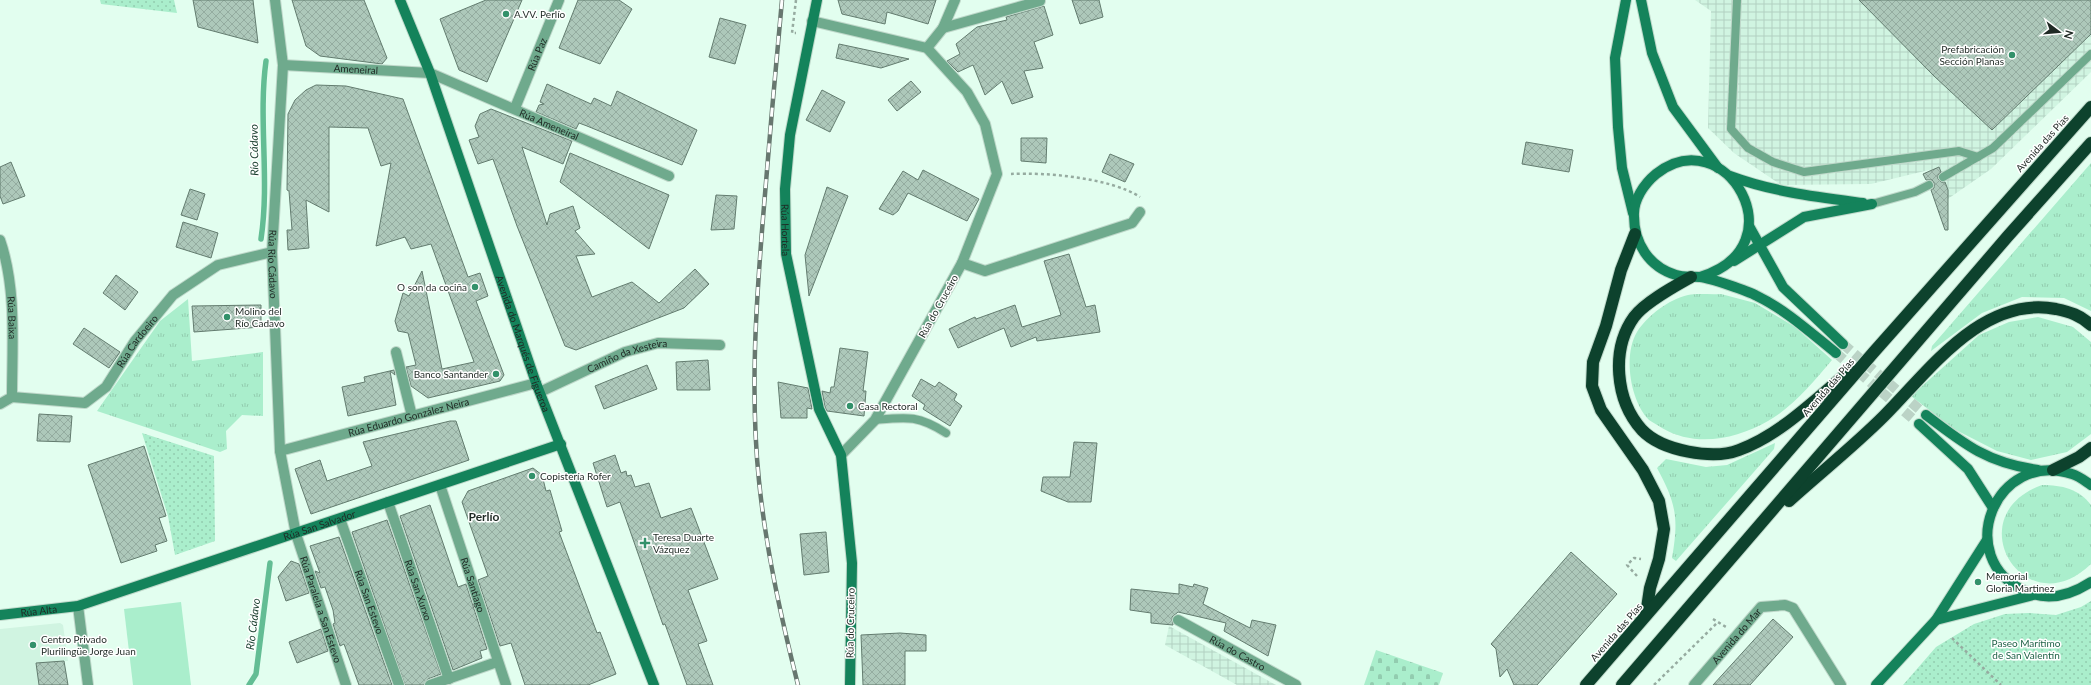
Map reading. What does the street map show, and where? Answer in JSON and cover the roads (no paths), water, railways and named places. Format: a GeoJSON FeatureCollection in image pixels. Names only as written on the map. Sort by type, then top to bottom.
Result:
{"type":"FeatureCollection","features":[{"type":"Feature","properties":{"kind":"highway","name":"Avenida das Pías"},"geometry":{"type":"LineString","coordinates":[[1586,685],[1873,353],[2091,107]]}},
{"type":"Feature","properties":{"kind":"highway"},"geometry":{"type":"LineString","coordinates":[[1622,685],[2008,236],[2091,143]]}},
{"type":"Feature","properties":{"kind":"highway"},"geometry":{"type":"LineString","coordinates":[[1635,234],[1621,270],[1606,326],[1593,362],[1592,386],[1601,410],[1642,470],[1659,502],[1664,529],[1660,559],[1650,588],[1646,615]]}},
{"type":"Feature","properties":{"kind":"highway"},"geometry":{"type":"LineString","coordinates":[[1696,277],[1665,291],[1634,316],[1625,335],[1619,356],[1620,387],[1629,410],[1642,430],[1669,447],[1704,454],[1738,450],[1778,431],[1873,353]]}},
{"type":"Feature","properties":{"kind":"highway"},"geometry":{"type":"LineString","coordinates":[[1754,533],[1884,416],[1932,364],[1974,328],[2008,313],[2039,306],[2076,314],[2091,325]]}},
{"type":"Feature","properties":{"kind":"highway"},"geometry":{"type":"LineString","coordinates":[[2048,470],[2079,457],[2091,448]]}},
{"type":"Feature","properties":{"kind":"street","name":"Rúa Río Cádavo"},"geometry":{"type":"LineString","coordinates":[[276,0],[283,65],[272,252],[280,450],[296,534]]}},
{"type":"Feature","properties":{"kind":"street","name":"Avenida do Marqués de Figueroa"},"geometry":{"type":"LineString","coordinates":[[400,0],[430,72],[538,387],[654,685]]}},
{"type":"Feature","properties":{"kind":"street","name":"Rúa Paz"},"geometry":{"type":"LineString","coordinates":[[515,108],[558,0]]}},
{"type":"Feature","properties":{"kind":"street","name":"Rúa Hortela"},"geometry":{"type":"LineString","coordinates":[[817,0],[790,135],[785,189],[786,254],[819,409],[841,455]]}},
{"type":"Feature","properties":{"kind":"street"},"geometry":{"type":"LineString","coordinates":[[812,21],[927,48],[944,28],[955,0]]}},
{"type":"Feature","properties":{"kind":"street"},"geometry":{"type":"LineString","coordinates":[[1626,0],[1615,58],[1618,127],[1622,168],[1633,214],[1635,234],[1641,248],[1650,260],[1662,270],[1676,276],[1696,277],[1757,296],[1791,317],[1836,353]]}},
{"type":"Feature","properties":{"kind":"street"},"geometry":{"type":"LineString","coordinates":[[1642,0],[1652,53],[1673,107],[1718,168]]}},
{"type":"Feature","properties":{"kind":"street"},"geometry":{"type":"LineString","coordinates":[[944,28],[1040,1]]}},
{"type":"Feature","properties":{"kind":"street","name":"Rúa do Cruceiro"},"geometry":{"type":"LineString","coordinates":[[850,685],[852,563],[841,455],[875,420],[962,263],[996,174],[985,124],[967,92],[927,48]]}},
{"type":"Feature","properties":{"kind":"street","name":"Ameneiral"},"geometry":{"type":"LineString","coordinates":[[283,65],[430,72]]}},
{"type":"Feature","properties":{"kind":"street","name":"Rúa Ameneiral"},"geometry":{"type":"LineString","coordinates":[[430,72],[669,176]]}},
{"type":"Feature","properties":{"kind":"street"},"geometry":{"type":"LineString","coordinates":[[1633,214],[1638,196],[1649,180],[1663,168],[1681,162],[1700,162],[1718,168],[1730,176],[1742,190],[1748,208],[1749,226],[1745,240],[1738,254],[1728,264]]}},
{"type":"Feature","properties":{"kind":"street"},"geometry":{"type":"LineString","coordinates":[[1730,176],[1767,188],[1806,196],[1872,204]]}},
{"type":"Feature","properties":{"kind":"street"},"geometry":{"type":"LineString","coordinates":[[1696,277],[1715,272],[1760,246],[1804,217],[1872,204]]}},
{"type":"Feature","properties":{"kind":"street"},"geometry":{"type":"LineString","coordinates":[[962,263],[985,271],[1132,223],[1140,212]]}},
{"type":"Feature","properties":{"kind":"street"},"geometry":{"type":"LineString","coordinates":[[1749,226],[1783,287],[1842,344]]}},
{"type":"Feature","properties":{"kind":"street","name":"Rúa Baixa"},"geometry":{"type":"LineString","coordinates":[[0,240],[6,258],[9,283],[12,397]]}},
{"type":"Feature","properties":{"kind":"street","name":"Rúa Cardoeiro"},"geometry":{"type":"LineString","coordinates":[[12,397],[85,403],[106,387],[136,341],[173,294],[218,265],[272,252]]}},
{"type":"Feature","properties":{"kind":"street","name":"Camiño da Xesteira"},"geometry":{"type":"LineString","coordinates":[[538,387],[625,352],[658,343],[720,345]]}},
{"type":"Feature","properties":{"kind":"street"},"geometry":{"type":"LineString","coordinates":[[396,352],[412,416]]}},
{"type":"Feature","properties":{"kind":"street","name":"Rúa Eduardo González Neira"},"geometry":{"type":"LineString","coordinates":[[280,450],[412,416],[538,387]]}},
{"type":"Feature","properties":{"kind":"street"},"geometry":{"type":"LineString","coordinates":[[0,404],[12,397]]}},
{"type":"Feature","properties":{"kind":"street"},"geometry":{"type":"LineString","coordinates":[[1926,415],[1966,445],[1990,458],[2013,467],[2074,474],[2091,485]]}},
{"type":"Feature","properties":{"kind":"street"},"geometry":{"type":"LineString","coordinates":[[1919,424],[1968,469],[1993,508]]}},
{"type":"Feature","properties":{"kind":"street","name":"Rúa San Salvador"},"geometry":{"type":"LineString","coordinates":[[78,606],[561,444]]}},
{"type":"Feature","properties":{"kind":"street"},"geometry":{"type":"LineString","coordinates":[[2048,470],[2027,475],[2012,483],[2001,494],[1989,518],[1987,540],[1992,558],[2002,575],[2016,587],[2033,595],[2054,597],[2075,592],[2091,582]]}},
{"type":"Feature","properties":{"kind":"street","name":"Rúa Santiago"},"geometry":{"type":"LineString","coordinates":[[440,485],[497,662],[506,685]]}},
{"type":"Feature","properties":{"kind":"street","name":"Rúa San Xurxo"},"geometry":{"type":"LineString","coordinates":[[388,502],[449,679]]}},
{"type":"Feature","properties":{"kind":"street","name":"Rúa San Estevo"},"geometry":{"type":"LineString","coordinates":[[340,519],[399,685]]}},
{"type":"Feature","properties":{"kind":"street","name":"Rúa Paralela a San Estevo"},"geometry":{"type":"LineString","coordinates":[[296,534],[346,685]]}},
{"type":"Feature","properties":{"kind":"street"},"geometry":{"type":"LineString","coordinates":[[1876,685],[1936,620],[1987,540]]}},
{"type":"Feature","properties":{"kind":"street"},"geometry":{"type":"LineString","coordinates":[[1936,620],[2033,595]]}},
{"type":"Feature","properties":{"kind":"street","name":"Avenida do Mar"},"geometry":{"type":"LineString","coordinates":[[1694,685],[1761,607],[1785,605],[1793,608],[1841,685]]}},
{"type":"Feature","properties":{"kind":"street"},"geometry":{"type":"LineString","coordinates":[[78,606],[88,685]]}},
{"type":"Feature","properties":{"kind":"street","name":"Rúa Alta"},"geometry":{"type":"LineString","coordinates":[[0,615],[78,606]]}},
{"type":"Feature","properties":{"kind":"street","name":"Rúa do Castro"},"geometry":{"type":"LineString","coordinates":[[1178,620],[1296,685]]}},
{"type":"Feature","properties":{"kind":"street"},"geometry":{"type":"LineString","coordinates":[[430,685],[497,662]]}},
{"type":"Feature","properties":{"kind":"lane"},"geometry":{"type":"LineString","coordinates":[[1737,0],[1731,129],[1748,148],[1773,162],[1804,172],[1959,151],[1978,157]]}},
{"type":"Feature","properties":{"kind":"lane"},"geometry":{"type":"LineString","coordinates":[[1943,177],[1993,148],[2091,54]]}},
{"type":"Feature","properties":{"kind":"lane"},"geometry":{"type":"LineString","coordinates":[[1872,204],[1915,192],[1929,185]]}},
{"type":"Feature","properties":{"kind":"lane"},"geometry":{"type":"LineString","coordinates":[[875,420],[917,418],[946,433]]}},
{"type":"Feature","properties":{"kind":"waterway","name":"Río Cádavo"},"geometry":{"type":"LineString","coordinates":[[261,239],[264,194],[263,105],[266,61]]}},
{"type":"Feature","properties":{"kind":"waterway","name":"Río Cádavo"},"geometry":{"type":"LineString","coordinates":[[249,685],[256,674],[270,563]]}},
{"type":"Feature","properties":{"kind":"tunnel"},"geometry":{"type":"LineString","coordinates":[[1843,344],[1926,415]]}},
{"type":"Feature","properties":{"kind":"tunnel"},"geometry":{"type":"LineString","coordinates":[[1836,353],[1919,424]]}},
{"type":"Feature","properties":{"kind":"railway"},"geometry":{"type":"LineString","coordinates":[[782,0],[758,284],[754,382],[756,448],[762,507],[780,609],[798,685]]}},
{"type":"Feature","properties":{"kind":"place","name":"A.VV. Perlío"},"geometry":{"type":"Point","coordinates":[506,14]}},
{"type":"Feature","properties":{"kind":"place","name":"Prefabricación Sección Planas"},"geometry":{"type":"Point","coordinates":[2012,55]}},
{"type":"Feature","properties":{"kind":"place","name":"O son da cociña"},"geometry":{"type":"Point","coordinates":[475,287]}},
{"type":"Feature","properties":{"kind":"place","name":"Molino del Río Cadavo"},"geometry":{"type":"Point","coordinates":[227,317]}},
{"type":"Feature","properties":{"kind":"place","name":"Banco Santander"},"geometry":{"type":"Point","coordinates":[496,374]}},
{"type":"Feature","properties":{"kind":"place","name":"Casa Rectoral"},"geometry":{"type":"Point","coordinates":[850,406]}},
{"type":"Feature","properties":{"kind":"place","name":"Copistería Rofer"},"geometry":{"type":"Point","coordinates":[532,476]}},
{"type":"Feature","properties":{"kind":"place","name":"Teresa Duarte Vázquez"},"geometry":{"type":"Point","coordinates":[645,543]}},
{"type":"Feature","properties":{"kind":"place","name":"Memorial Gloria Martinez"},"geometry":{"type":"Point","coordinates":[1978,582]}},
{"type":"Feature","properties":{"kind":"place","name":"Centro Privado Plurilingüe Jorge Juan"},"geometry":{"type":"Point","coordinates":[33,645]}},
{"type":"Feature","properties":{"kind":"district","name":"Perlío"},"geometry":{"type":"Point","coordinates":[484,517]}},
{"type":"Feature","properties":{"kind":"park label","name":"Paseo Marítimo de San Valentín"},"geometry":{"type":"Point","coordinates":[2026,648]}}]}
